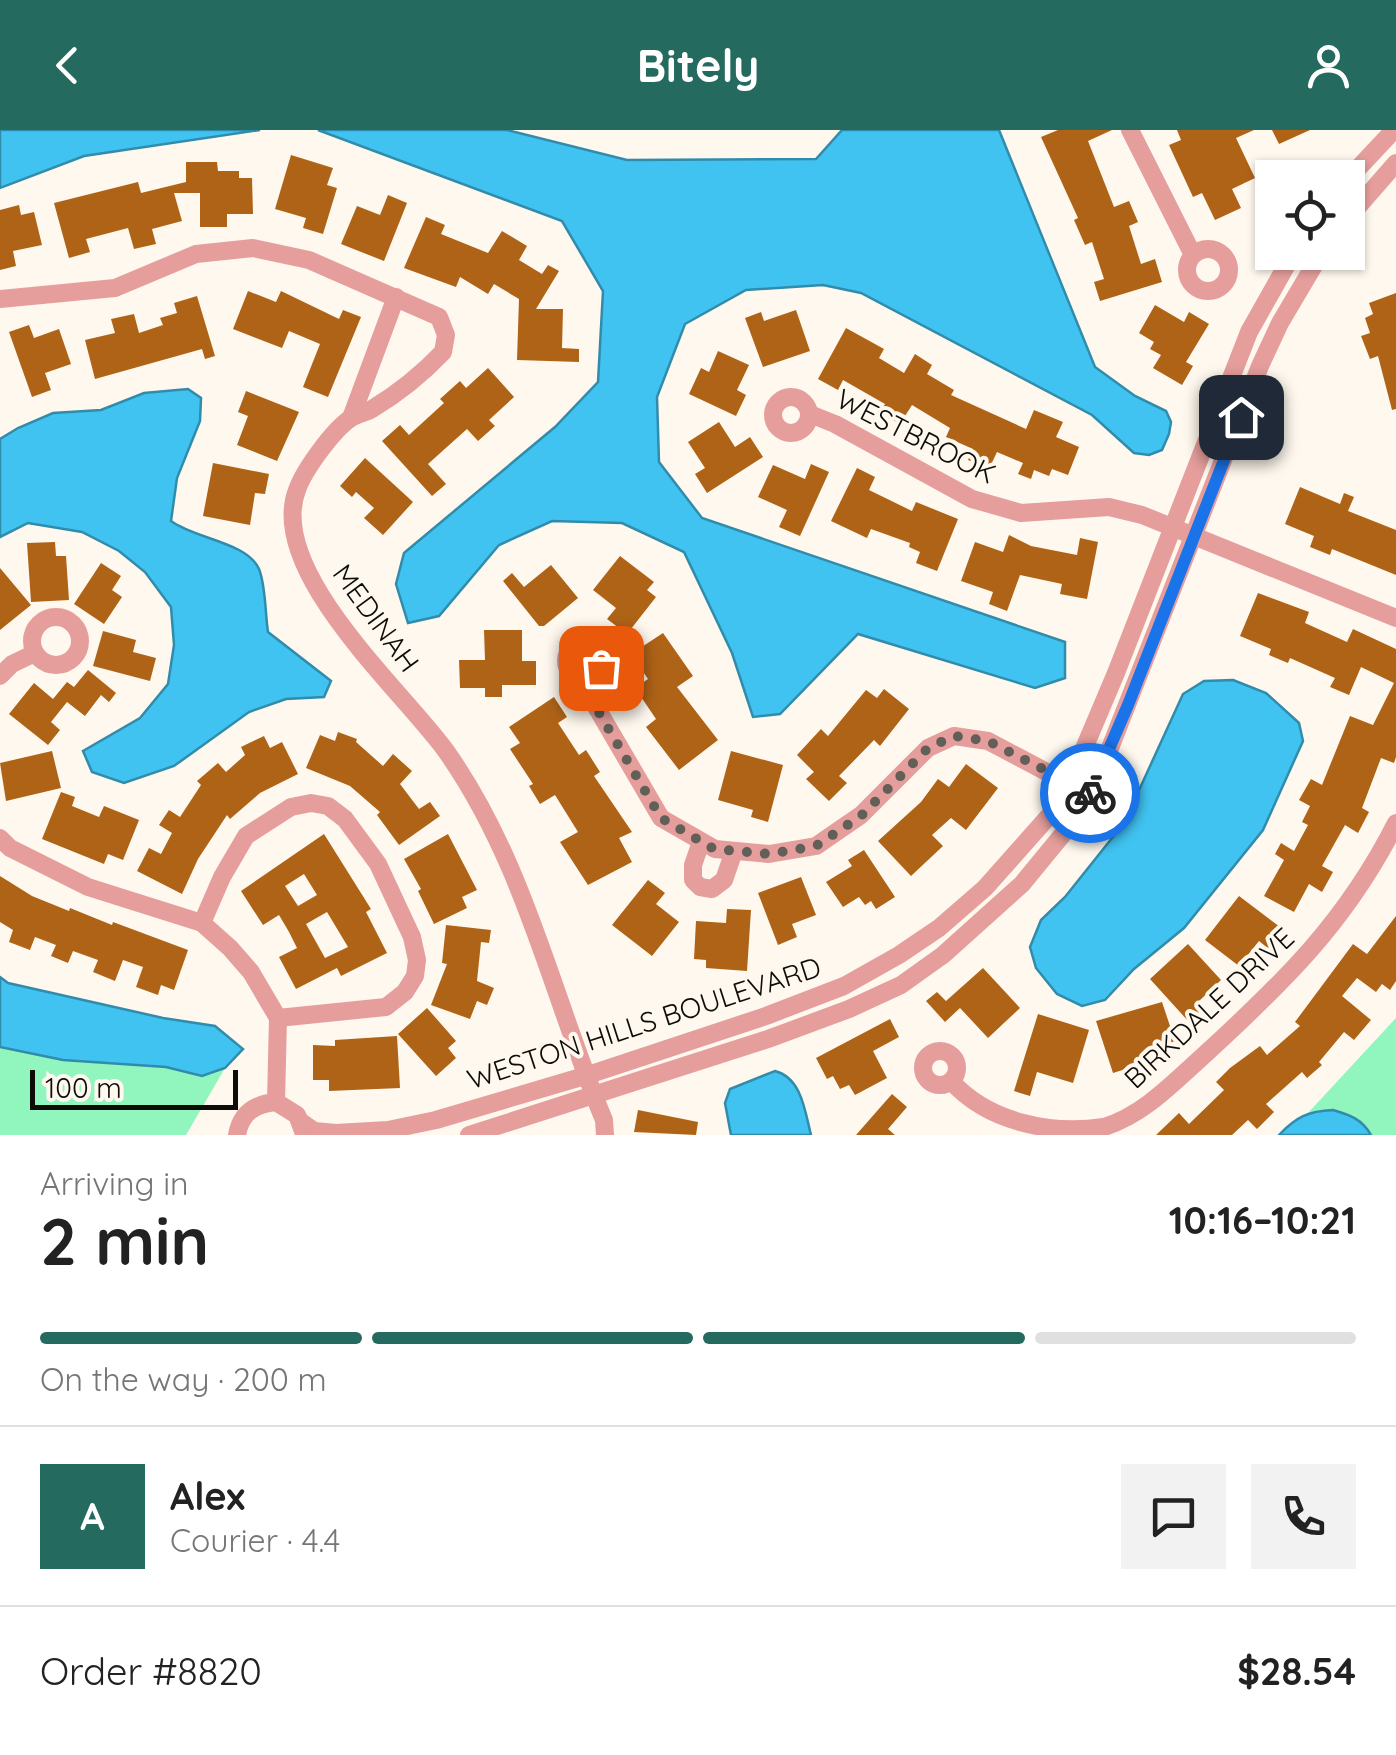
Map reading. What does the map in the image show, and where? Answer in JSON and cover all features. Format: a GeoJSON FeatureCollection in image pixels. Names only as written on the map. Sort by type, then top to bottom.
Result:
{"type":"FeatureCollection","features":[{"type":"Feature","properties":{"kind":"street"},"geometry":{"type":"LineString","coordinates":[[1130,130],[1193,255]]}},
{"type":"Feature","properties":{"kind":"street"},"geometry":{"type":"LineString","coordinates":[[1365,161],[1394,130]]}},
{"type":"Feature","properties":{"kind":"street"},"geometry":{"type":"LineString","coordinates":[[1365,199],[1396,164]]}},
{"type":"Feature","properties":{"kind":"street","name":"MEDINAH"},"geometry":{"type":"LineString","coordinates":[[0,300],[114,288],[196,254],[254,248],[309,260],[438,317],[446,335],[443,352],[370,411],[351,418],[314,460],[295,493],[294,530],[302,562],[344,631],[446,751],[504,848],[604,1120],[605,1135]]}},
{"type":"Feature","properties":{"kind":"street","name":"WESTON HILLS BOULEVARD"},"geometry":{"type":"LineString","coordinates":[[302,1129],[336,1133],[388,1130],[436,1120],[588,1075],[844,986],[940,928],[985,888],[1056,808],[1249,332],[1284,270]]}},
{"type":"Feature","properties":{"kind":"street","name":"WESTON HILLS BOULEVARD"},"geometry":{"type":"LineString","coordinates":[[469,1135],[850,1009],[900,985],[943,955],[1022,884],[1061,839],[1090,793],[1260,366],[1311,270]]}},
{"type":"Feature","properties":{"kind":"street"},"geometry":{"type":"LineString","coordinates":[[351,418],[396,297]]}},
{"type":"Feature","properties":{"kind":"street","name":"WESTBROOK"},"geometry":{"type":"LineString","coordinates":[[810,414],[972,499],[1021,513],[1109,507],[1195,534],[1396,618]]}},
{"type":"Feature","properties":{"kind":"street"},"geometry":{"type":"LineString","coordinates":[[0,676],[12,664],[34,653]]}},
{"type":"Feature","properties":{"kind":"street"},"geometry":{"type":"LineString","coordinates":[[584,679],[588,694],[661,818],[714,849],[769,854],[816,846],[861,816],[928,748],[954,736],[988,741],[1090,793]]}},
{"type":"Feature","properties":{"kind":"street"},"geometry":{"type":"LineString","coordinates":[[202,923],[246,836],[291,807],[311,803],[328,806],[346,819],[378,864],[412,937],[417,960],[415,976],[405,992],[386,1007],[278,1018]]}},
{"type":"Feature","properties":{"kind":"street","name":"BIRKDALE DRIVE"},"geometry":{"type":"LineString","coordinates":[[951,1081],[966,1098],[1010,1123],[1041,1129],[1074,1134],[1136,1114],[1272,994],[1306,958],[1358,890],[1396,823]]}},
{"type":"Feature","properties":{"kind":"street"},"geometry":{"type":"LineString","coordinates":[[0,838],[10,848],[88,886],[202,923],[251,972],[278,1018],[276,1102]]}},
{"type":"Feature","properties":{"kind":"street"},"geometry":{"type":"LineString","coordinates":[[701,842],[692,880],[700,887],[712,889],[724,880],[734,851]]}},
{"type":"Feature","properties":{"kind":"street"},"geometry":{"type":"LineString","coordinates":[[238,1135],[239,1124],[253,1107],[276,1102],[289,1108],[302,1129]]}},
{"type":"Feature","properties":{"kind":"green space"},"geometry":{"type":"Polygon","coordinates":[[[1396,1018],[1396,1135],[1371,1135],[1359,1121],[1344,1114],[1308,1113],[1396,1018]]]}},
{"type":"Feature","properties":{"kind":"green space"},"geometry":{"type":"Polygon","coordinates":[[[0,1047],[63,1060],[166,1067],[202,1076],[225,1068],[186,1135],[0,1135],[0,1047]]]}},
{"type":"Feature","properties":{"kind":"water"},"geometry":{"type":"Polygon","coordinates":[[[0,130],[260,130],[84,156],[0,188],[0,130]]]}},
{"type":"Feature","properties":{"kind":"water"},"geometry":{"type":"Polygon","coordinates":[[[318,130],[507,130],[627,160],[816,159],[842,130],[999,130],[1095,367],[1135,396],[1166,411],[1171,422],[1162,450],[1149,455],[1134,453],[1092,415],[861,293],[823,285],[746,290],[685,324],[657,397],[659,462],[702,518],[1065,642],[1065,678],[1035,688],[858,634],[780,714],[753,717],[732,653],[684,552],[622,523],[552,521],[499,545],[439,616],[408,623],[396,584],[404,553],[555,427],[598,382],[603,291],[562,221],[318,130]]]}},
{"type":"Feature","properties":{"kind":"water"},"geometry":{"type":"Polygon","coordinates":[[[188,389],[201,398],[200,421],[177,478],[171,521],[253,560],[263,584],[268,632],[331,681],[324,697],[286,699],[249,712],[174,766],[124,783],[92,772],[83,751],[140,718],[168,684],[174,645],[171,607],[145,572],[119,551],[82,532],[28,523],[0,537],[0,439],[53,413],[101,410],[144,393],[188,389]]]}},
{"type":"Feature","properties":{"kind":"water"},"geometry":{"type":"Polygon","coordinates":[[[1233,680],[1266,693],[1299,723],[1303,741],[1263,830],[1184,928],[1134,969],[1105,1000],[1082,1006],[1057,994],[1036,968],[1030,947],[1041,920],[1065,897],[1124,823],[1183,694],[1204,681],[1233,680]]]}},
{"type":"Feature","properties":{"kind":"water"},"geometry":{"type":"Polygon","coordinates":[[[0,977],[8,983],[215,1026],[243,1049],[225,1068],[202,1076],[166,1067],[63,1060],[0,1047],[0,977]]]}},
{"type":"Feature","properties":{"kind":"water"},"geometry":{"type":"Polygon","coordinates":[[[775,1071],[797,1088],[811,1135],[731,1135],[725,1103],[730,1089],[775,1071]]]}},
{"type":"Feature","properties":{"kind":"water"},"geometry":{"type":"Polygon","coordinates":[[[1333,1110],[1355,1118],[1371,1135],[1279,1135],[1303,1116],[1333,1110]]]}},
{"type":"Feature","properties":{"kind":"building"},"geometry":{"type":"Polygon","coordinates":[[[1058,130],[1112,130],[1088,141],[1114,207],[1129,201],[1138,222],[1129,226],[1141,264],[1155,259],[1162,282],[1100,301],[1094,282],[1104,279],[1092,242],[1085,245],[1074,220],[1078,218],[1041,137],[1058,130]]]}},
{"type":"Feature","properties":{"kind":"building"},"geometry":{"type":"Polygon","coordinates":[[[1177,130],[1254,130],[1236,138],[1255,178],[1232,189],[1241,208],[1215,220],[1202,193],[1193,197],[1169,145],[1181,140],[1177,130]]]}},
{"type":"Feature","properties":{"kind":"building"},"geometry":{"type":"Polygon","coordinates":[[[1272,130],[1310,130],[1279,144],[1272,130]]]}},
{"type":"Feature","properties":{"kind":"building"},"geometry":{"type":"Polygon","coordinates":[[[291,155],[333,168],[327,185],[337,188],[323,234],[303,228],[306,218],[275,209],[291,155]]]}},
{"type":"Feature","properties":{"kind":"building"},"geometry":{"type":"Polygon","coordinates":[[[186,162],[217,162],[218,171],[239,171],[239,178],[252,178],[253,214],[227,214],[227,227],[200,227],[200,193],[174,193],[182,221],[152,229],[156,244],[134,249],[128,228],[86,239],[90,252],[69,258],[54,203],[138,182],[141,193],[186,182],[186,162]]]}},
{"type":"Feature","properties":{"kind":"building"},"geometry":{"type":"Polygon","coordinates":[[[388,195],[407,203],[384,261],[341,244],[357,206],[380,215],[388,195]]]}},
{"type":"Feature","properties":{"kind":"building"},"geometry":{"type":"Polygon","coordinates":[[[19,205],[21,215],[34,212],[42,245],[13,251],[16,266],[0,270],[0,210],[19,205]]]}},
{"type":"Feature","properties":{"kind":"building"},"geometry":{"type":"Polygon","coordinates":[[[426,217],[445,225],[441,234],[488,253],[502,231],[527,246],[519,260],[542,274],[548,265],[559,271],[536,309],[563,309],[562,348],[579,349],[579,362],[517,360],[519,299],[494,284],[488,294],[460,277],[456,287],[404,268],[426,217]]]}},
{"type":"Feature","properties":{"kind":"building"},"geometry":{"type":"Polygon","coordinates":[[[248,291],[276,302],[281,291],[339,319],[343,310],[361,317],[328,397],[303,387],[320,344],[289,331],[282,348],[233,329],[248,291]]]}},
{"type":"Feature","properties":{"kind":"building"},"geometry":{"type":"Polygon","coordinates":[[[1396,293],[1396,409],[1392,410],[1378,356],[1370,359],[1361,336],[1370,333],[1365,318],[1373,314],[1369,303],[1396,293]]]}},
{"type":"Feature","properties":{"kind":"building"},"geometry":{"type":"Polygon","coordinates":[[[197,296],[215,356],[205,359],[202,349],[95,379],[85,340],[115,333],[111,319],[134,314],[139,333],[163,325],[160,318],[177,313],[174,303],[197,296]]]}},
{"type":"Feature","properties":{"kind":"building"},"geometry":{"type":"Polygon","coordinates":[[[1155,305],[1184,322],[1189,312],[1209,324],[1186,362],[1193,366],[1182,385],[1153,368],[1161,355],[1150,349],[1154,342],[1139,333],[1155,305]]]}},
{"type":"Feature","properties":{"kind":"building"},"geometry":{"type":"Polygon","coordinates":[[[796,310],[810,351],[763,367],[745,318],[761,312],[764,321],[796,310]]]}},
{"type":"Feature","properties":{"kind":"building"},"geometry":{"type":"Polygon","coordinates":[[[29,325],[34,338],[59,329],[71,364],[45,373],[51,390],[32,397],[9,332],[29,325]]]}},
{"type":"Feature","properties":{"kind":"building"},"geometry":{"type":"Polygon","coordinates":[[[846,328],[884,349],[879,358],[904,373],[915,354],[932,365],[927,374],[954,390],[951,395],[1026,429],[1034,410],[1063,422],[1056,437],[1079,447],[1068,475],[1052,469],[1049,476],[1034,470],[1031,479],[1018,474],[1023,463],[997,452],[989,469],[968,460],[973,449],[946,437],[950,428],[912,405],[900,424],[880,412],[885,404],[843,380],[838,390],[818,379],[846,328]]]}},
{"type":"Feature","properties":{"kind":"building"},"geometry":{"type":"Polygon","coordinates":[[[718,351],[749,365],[737,390],[746,395],[736,416],[689,394],[701,368],[709,372],[718,351]]]}},
{"type":"Feature","properties":{"kind":"building"},"geometry":{"type":"Polygon","coordinates":[[[488,368],[514,397],[489,420],[495,426],[478,441],[467,429],[428,464],[446,484],[432,496],[382,441],[400,425],[409,435],[444,403],[440,399],[460,381],[466,388],[488,368]]]}},
{"type":"Feature","properties":{"kind":"building"},"geometry":{"type":"Polygon","coordinates":[[[246,391],[299,412],[277,461],[237,445],[248,416],[238,412],[246,391]]]}},
{"type":"Feature","properties":{"kind":"building"},"geometry":{"type":"Polygon","coordinates":[[[719,422],[735,447],[750,437],[763,457],[707,493],[695,474],[705,468],[688,442],[719,422]]]}},
{"type":"Feature","properties":{"kind":"building"},"geometry":{"type":"Polygon","coordinates":[[[365,458],[413,502],[383,535],[364,518],[374,508],[356,492],[352,497],[340,486],[365,458]]]}},
{"type":"Feature","properties":{"kind":"building"},"geometry":{"type":"Polygon","coordinates":[[[213,463],[269,474],[265,494],[255,493],[250,525],[203,516],[213,463]]]}},
{"type":"Feature","properties":{"kind":"building"},"geometry":{"type":"Polygon","coordinates":[[[811,464],[829,472],[800,536],[779,527],[787,510],[758,497],[773,465],[805,479],[811,464]]]}},
{"type":"Feature","properties":{"kind":"building"},"geometry":{"type":"Polygon","coordinates":[[[857,468],[875,477],[869,490],[912,511],[916,502],[958,519],[937,571],[916,563],[920,552],[909,547],[910,543],[871,529],[867,538],[831,521],[857,468]]]}},
{"type":"Feature","properties":{"kind":"building"},"geometry":{"type":"Polygon","coordinates":[[[1300,487],[1340,504],[1344,493],[1354,497],[1348,511],[1396,530],[1396,575],[1332,549],[1330,555],[1310,547],[1314,536],[1285,524],[1300,487]]]}},
{"type":"Feature","properties":{"kind":"building"},"geometry":{"type":"Polygon","coordinates":[[[1009,535],[1031,546],[1077,555],[1080,538],[1098,542],[1087,599],[1060,594],[1062,584],[1020,575],[1007,611],[989,604],[993,592],[961,581],[975,542],[1003,552],[1009,535]]]}},
{"type":"Feature","properties":{"kind":"building"},"geometry":{"type":"Polygon","coordinates":[[[55,542],[56,556],[66,556],[69,600],[31,602],[27,543],[55,542]]]}},
{"type":"Feature","properties":{"kind":"building"},"geometry":{"type":"Polygon","coordinates":[[[620,556],[654,582],[647,590],[656,597],[627,634],[607,619],[616,608],[593,590],[620,556]]]}},
{"type":"Feature","properties":{"kind":"building"},"geometry":{"type":"Polygon","coordinates":[[[101,563],[121,576],[112,590],[122,597],[104,624],[74,604],[101,563]]]}},
{"type":"Feature","properties":{"kind":"building"},"geometry":{"type":"Polygon","coordinates":[[[551,565],[578,598],[539,626],[503,581],[512,573],[524,587],[551,565]]]}},
{"type":"Feature","properties":{"kind":"building"},"geometry":{"type":"Polygon","coordinates":[[[0,568],[31,605],[0,630],[0,568]]]}},
{"type":"Feature","properties":{"kind":"building"},"geometry":{"type":"Polygon","coordinates":[[[1258,593],[1309,612],[1305,623],[1347,642],[1353,629],[1396,649],[1394,763],[1381,758],[1362,808],[1369,812],[1358,833],[1345,825],[1322,866],[1333,872],[1322,892],[1309,884],[1294,912],[1264,896],[1284,860],[1275,854],[1281,843],[1294,851],[1308,825],[1302,822],[1310,806],[1299,800],[1311,779],[1322,785],[1350,716],[1373,725],[1394,683],[1361,667],[1349,695],[1330,687],[1335,678],[1290,658],[1288,663],[1269,655],[1271,649],[1240,636],[1258,593]]]}},
{"type":"Feature","properties":{"kind":"building"},"geometry":{"type":"Polygon","coordinates":[[[484,630],[522,630],[522,661],[536,661],[536,685],[502,685],[502,697],[485,697],[485,688],[460,688],[459,660],[485,660],[484,630]]]}},
{"type":"Feature","properties":{"kind":"building"},"geometry":{"type":"Polygon","coordinates":[[[103,631],[136,640],[133,652],[156,658],[150,681],[93,666],[103,631]]]}},
{"type":"Feature","properties":{"kind":"building"},"geometry":{"type":"Polygon","coordinates":[[[663,633],[693,676],[677,687],[718,740],[679,770],[646,727],[656,719],[635,688],[648,679],[631,654],[663,633]]]}},
{"type":"Feature","properties":{"kind":"building"},"geometry":{"type":"Polygon","coordinates":[[[88,670],[116,693],[109,702],[101,695],[85,716],[67,702],[51,722],[60,730],[48,745],[9,714],[34,683],[53,699],[67,682],[74,687],[88,670]]]}},
{"type":"Feature","properties":{"kind":"building"},"geometry":{"type":"Polygon","coordinates":[[[884,689],[909,709],[880,746],[874,740],[839,776],[847,783],[829,801],[806,779],[814,772],[797,755],[821,729],[828,736],[866,690],[877,698],[884,689]]]}},
{"type":"Feature","properties":{"kind":"building"},"geometry":{"type":"Polygon","coordinates":[[[554,697],[567,717],[558,723],[579,755],[586,750],[600,772],[594,776],[632,832],[619,838],[632,862],[588,885],[560,842],[578,832],[555,795],[540,804],[529,786],[533,784],[510,749],[520,743],[509,727],[554,697]]]}},
{"type":"Feature","properties":{"kind":"building"},"geometry":{"type":"Polygon","coordinates":[[[338,732],[357,739],[383,766],[393,754],[412,771],[400,784],[419,809],[430,802],[440,816],[399,845],[377,815],[380,812],[350,786],[306,768],[320,735],[335,741],[338,732]]]}},
{"type":"Feature","properties":{"kind":"building"},"geometry":{"type":"Polygon","coordinates":[[[264,736],[270,748],[282,742],[298,774],[260,793],[230,819],[227,815],[198,859],[182,894],[137,871],[149,848],[161,854],[172,833],[159,825],[169,810],[180,817],[201,785],[197,781],[218,763],[226,772],[245,755],[241,747],[264,736]]]}},
{"type":"Feature","properties":{"kind":"building"},"geometry":{"type":"Polygon","coordinates":[[[52,751],[61,788],[6,801],[0,763],[52,751]]]}},
{"type":"Feature","properties":{"kind":"building"},"geometry":{"type":"Polygon","coordinates":[[[731,751],[783,765],[768,822],[751,817],[753,810],[718,800],[731,751]]]}},
{"type":"Feature","properties":{"kind":"building"},"geometry":{"type":"Polygon","coordinates":[[[966,764],[998,788],[966,830],[951,818],[932,835],[943,846],[911,876],[878,841],[921,802],[938,779],[949,787],[966,764]]]}},
{"type":"Feature","properties":{"kind":"building"},"geometry":{"type":"Polygon","coordinates":[[[61,792],[75,797],[72,806],[99,817],[104,806],[139,820],[123,860],[108,854],[104,864],[42,839],[61,792]]]}},
{"type":"Feature","properties":{"kind":"building"},"geometry":{"type":"Polygon","coordinates":[[[324,834],[371,909],[366,912],[387,953],[341,976],[337,968],[296,989],[279,957],[297,948],[289,932],[279,915],[263,925],[241,891],[324,834]],[[304,874],[285,886],[298,906],[317,895],[304,874]],[[327,912],[306,924],[325,958],[348,947],[327,912]]]}},
{"type":"Feature","properties":{"kind":"building"},"geometry":{"type":"Polygon","coordinates":[[[448,834],[477,890],[462,897],[467,908],[434,924],[404,859],[448,834]]]}},
{"type":"Feature","properties":{"kind":"building"},"geometry":{"type":"Polygon","coordinates":[[[864,850],[895,897],[876,909],[871,901],[865,905],[859,897],[843,907],[826,882],[852,866],[848,860],[864,850]]]}},
{"type":"Feature","properties":{"kind":"building"},"geometry":{"type":"Polygon","coordinates":[[[0,876],[32,896],[69,911],[70,908],[112,925],[113,922],[188,950],[174,990],[161,985],[158,995],[136,987],[143,967],[123,960],[115,981],[93,972],[98,960],[73,951],[68,963],[51,956],[56,945],[35,937],[30,950],[9,942],[13,930],[0,922],[0,876]]]}},
{"type":"Feature","properties":{"kind":"building"},"geometry":{"type":"Polygon","coordinates":[[[801,877],[816,915],[792,924],[797,937],[778,945],[758,893],[801,877]]]}},
{"type":"Feature","properties":{"kind":"building"},"geometry":{"type":"Polygon","coordinates":[[[648,880],[665,893],[656,904],[679,922],[652,956],[612,925],[648,880]]]}},
{"type":"Feature","properties":{"kind":"building"},"geometry":{"type":"Polygon","coordinates":[[[1239,896],[1284,930],[1270,950],[1259,941],[1239,966],[1205,940],[1239,896]]]}},
{"type":"Feature","properties":{"kind":"building"},"geometry":{"type":"Polygon","coordinates":[[[727,909],[751,910],[747,971],[706,968],[706,960],[694,959],[696,921],[726,923],[727,909]]]}},
{"type":"Feature","properties":{"kind":"building"},"geometry":{"type":"Polygon","coordinates":[[[1396,916],[1396,981],[1390,990],[1382,984],[1376,992],[1357,978],[1342,996],[1371,1020],[1354,1040],[1344,1032],[1319,1062],[1322,1065],[1307,1078],[1302,1072],[1266,1104],[1274,1112],[1257,1129],[1248,1120],[1232,1135],[1156,1135],[1179,1113],[1189,1124],[1224,1090],[1216,1082],[1230,1068],[1260,1046],[1267,1055],[1300,1026],[1295,1022],[1353,944],[1367,954],[1396,916]]]}},
{"type":"Feature","properties":{"kind":"building"},"geometry":{"type":"Polygon","coordinates":[[[446,925],[491,930],[489,943],[481,942],[477,981],[494,988],[487,1005],[477,1001],[470,1019],[431,1005],[447,964],[442,963],[446,925]]]}},
{"type":"Feature","properties":{"kind":"building"},"geometry":{"type":"Polygon","coordinates":[[[1188,944],[1221,980],[1198,1002],[1204,1008],[1189,1022],[1150,979],[1188,944]]]}},
{"type":"Feature","properties":{"kind":"building"},"geometry":{"type":"Polygon","coordinates":[[[983,968],[1020,1008],[988,1038],[960,1008],[945,1022],[926,1001],[937,992],[946,1001],[983,968]]]}},
{"type":"Feature","properties":{"kind":"building"},"geometry":{"type":"Polygon","coordinates":[[[1162,1002],[1175,1041],[1154,1048],[1158,1059],[1113,1073],[1096,1021],[1162,1002]]]}},
{"type":"Feature","properties":{"kind":"building"},"geometry":{"type":"Polygon","coordinates":[[[427,1008],[456,1041],[448,1048],[456,1058],[436,1076],[398,1034],[427,1008]]]}},
{"type":"Feature","properties":{"kind":"building"},"geometry":{"type":"Polygon","coordinates":[[[1038,1014],[1089,1030],[1073,1083],[1037,1072],[1030,1096],[1014,1091],[1038,1014]]]}},
{"type":"Feature","properties":{"kind":"building"},"geometry":{"type":"Polygon","coordinates":[[[890,1019],[899,1037],[873,1051],[887,1078],[855,1095],[849,1085],[840,1089],[833,1076],[827,1079],[816,1058],[890,1019]]]}},
{"type":"Feature","properties":{"kind":"building"},"geometry":{"type":"Polygon","coordinates":[[[397,1036],[400,1088],[329,1091],[329,1080],[313,1080],[313,1045],[335,1046],[335,1040],[397,1036]]]}},
{"type":"Feature","properties":{"kind":"building"},"geometry":{"type":"Polygon","coordinates":[[[892,1094],[907,1107],[888,1129],[895,1135],[856,1135],[892,1094]]]}},
{"type":"Feature","properties":{"kind":"building"},"geometry":{"type":"Polygon","coordinates":[[[638,1110],[698,1122],[696,1135],[634,1132],[638,1110]]]}},
{"type":"Feature","properties":{"kind":"way so far"},"geometry":{"type":"LineString","coordinates":[[601,668],[600,654],[590,644],[577,645],[568,654],[568,668],[584,679],[588,694],[661,818],[714,849],[769,854],[816,846],[861,816],[928,748],[954,736],[988,741],[1090,793]]}},
{"type":"Feature","properties":{"kind":"route"},"geometry":{"type":"LineString","coordinates":[[1090,793],[1241,417]]}}]}
